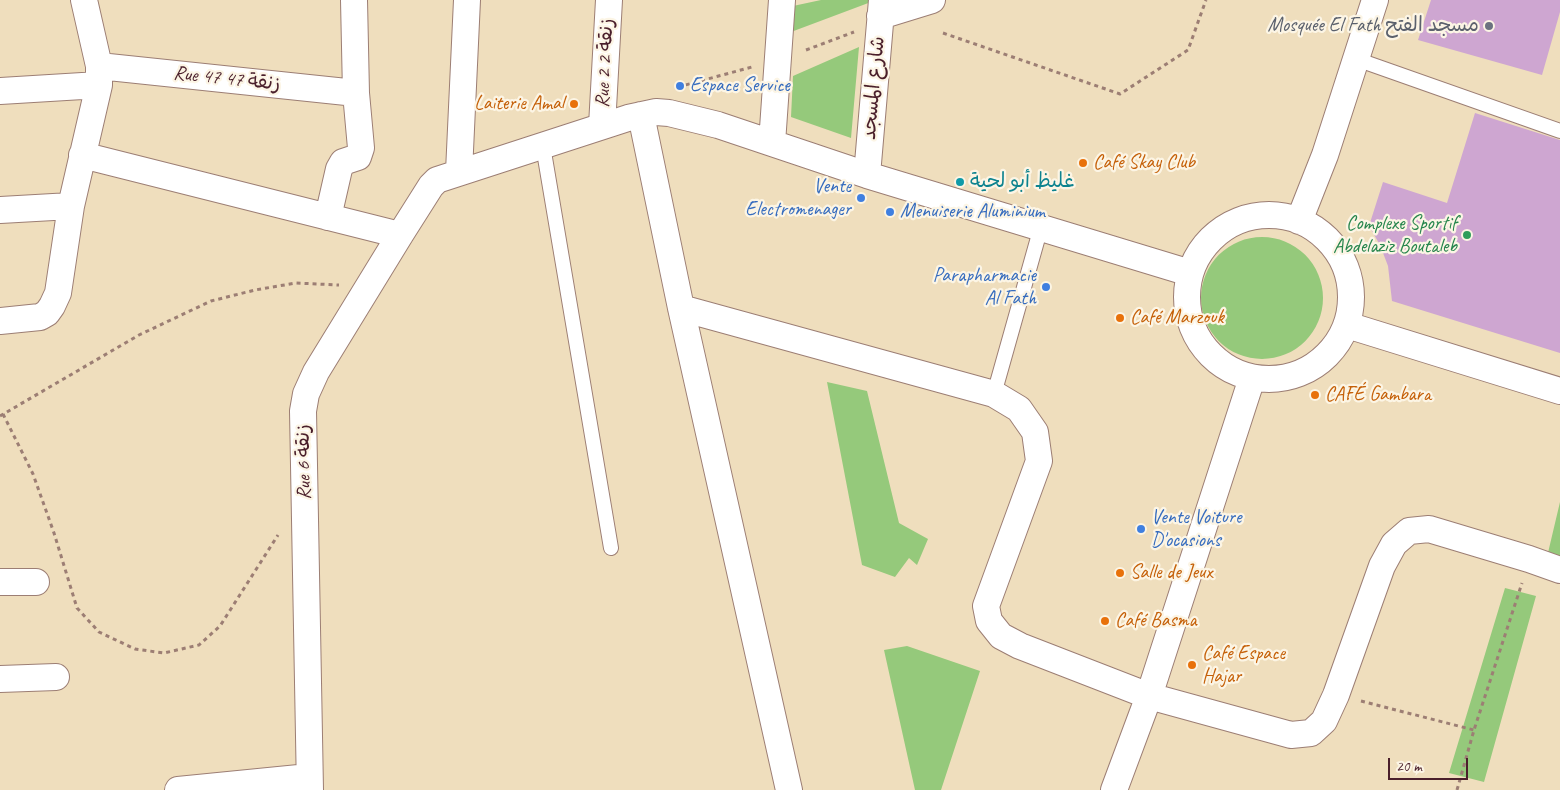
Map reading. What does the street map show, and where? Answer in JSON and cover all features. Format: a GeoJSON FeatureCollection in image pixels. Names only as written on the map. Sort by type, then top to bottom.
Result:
{"type":"FeatureCollection","features":[{"type":"Feature","properties":{"kind":"street"},"geometry":{"type":"LineString","coordinates":[[0,321],[40,317],[46,313],[56,299],[71,206],[99,75],[84,0]]}},
{"type":"Feature","properties":{"kind":"street"},"geometry":{"type":"LineString","coordinates":[[328,217],[339,169],[343,162],[358,157],[361,148],[356,93],[354,0]]}},
{"type":"Feature","properties":{"kind":"street"},"geometry":{"type":"LineString","coordinates":[[467,0],[452,175],[602,126],[641,115],[669,112],[695,118],[867,175],[1190,273]]}},
{"type":"Feature","properties":{"kind":"street","name":"Rue 2 زنقة 2"},"geometry":{"type":"LineString","coordinates":[[602,126],[609,0]]}},
{"type":"Feature","properties":{"kind":"street"},"geometry":{"type":"LineString","coordinates":[[772,143],[782,0]]}},
{"type":"Feature","properties":{"kind":"street"},"geometry":{"type":"LineString","coordinates":[[881,8],[932,0]]}},
{"type":"Feature","properties":{"kind":"street"},"geometry":{"type":"LineString","coordinates":[[1299,221],[1325,155],[1375,0]]}},
{"type":"Feature","properties":{"kind":"street","name":"شارع المسجد"},"geometry":{"type":"LineString","coordinates":[[867,175],[881,8]]}},
{"type":"Feature","properties":{"kind":"street","name":"Rue 47 زنقة 47"},"geometry":{"type":"LineString","coordinates":[[0,91],[99,75],[356,93]]}},
{"type":"Feature","properties":{"kind":"street"},"geometry":{"type":"LineString","coordinates":[[641,115],[681,308],[789,790]]}},
{"type":"Feature","properties":{"kind":"street"},"geometry":{"type":"LineString","coordinates":[[82,155],[400,234]]}},
{"type":"Feature","properties":{"kind":"street","name":"Rue 6 زنقة"},"geometry":{"type":"LineString","coordinates":[[310,784],[303,411],[306,394],[316,372],[431,186],[437,180],[452,175]]}},
{"type":"Feature","properties":{"kind":"street"},"geometry":{"type":"LineString","coordinates":[[0,210],[71,206]]}},
{"type":"Feature","properties":{"kind":"street"},"geometry":{"type":"LineString","coordinates":[[1265,215],[1282,216],[1299,221],[1320,232],[1336,250],[1344,263],[1351,294],[1347,326],[1340,340],[1320,363],[1306,371],[1277,379],[1252,378],[1238,374],[1217,361],[1206,350],[1197,336],[1190,321],[1187,306],[1187,289],[1190,273],[1197,257],[1206,244],[1233,223],[1265,215]]}},
{"type":"Feature","properties":{"kind":"street"},"geometry":{"type":"LineString","coordinates":[[681,308],[994,394],[1019,410],[1035,432],[1039,461],[986,606],[989,621],[1001,636],[1020,646],[1149,696],[1292,735],[1311,733],[1324,720],[1336,695],[1382,566],[1394,544],[1409,530],[1429,529],[1560,570]]}},
{"type":"Feature","properties":{"kind":"street"},"geometry":{"type":"LineString","coordinates":[[1347,326],[1560,391]]}},
{"type":"Feature","properties":{"kind":"street"},"geometry":{"type":"LineString","coordinates":[[1114,790],[1149,696],[1252,378]]}},
{"type":"Feature","properties":{"kind":"street"},"geometry":{"type":"LineString","coordinates":[[0,582],[36,582]]}},
{"type":"Feature","properties":{"kind":"street"},"geometry":{"type":"LineString","coordinates":[[0,679],[56,678]]}},
{"type":"Feature","properties":{"kind":"street"},"geometry":{"type":"LineString","coordinates":[[178,790],[310,784]]}},
{"type":"Feature","properties":{"kind":"lane"},"geometry":{"type":"LineString","coordinates":[[1356,59],[1560,131]]}},
{"type":"Feature","properties":{"kind":"lane"},"geometry":{"type":"LineString","coordinates":[[543,146],[611,548]]}},
{"type":"Feature","properties":{"kind":"lane"},"geometry":{"type":"LineString","coordinates":[[994,394],[1040,227]]}},
{"type":"Feature","properties":{"kind":"path"},"geometry":{"type":"LineString","coordinates":[[943,33],[1120,94],[1188,50],[1206,0]]}},
{"type":"Feature","properties":{"kind":"path"},"geometry":{"type":"LineString","coordinates":[[304,494],[220,626],[199,645],[164,654],[135,650],[99,632],[77,608],[34,474],[1,415],[139,335],[211,302],[256,290],[296,284],[334,284],[366,289]]}},
{"type":"Feature","properties":{"kind":"path"},"geometry":{"type":"LineString","coordinates":[[1457,790],[1474,730],[1529,559]]}},
{"type":"Feature","properties":{"kind":"path"},"geometry":{"type":"LineString","coordinates":[[1336,695],[1474,730]]}},
{"type":"Feature","properties":{"kind":"green space"},"geometry":{"type":"Polygon","coordinates":[[[821,0],[871,0],[871,2],[791,32],[793,6],[821,0]]]}},
{"type":"Feature","properties":{"kind":"green space"},"geometry":{"type":"Polygon","coordinates":[[[859,47],[851,138],[791,117],[793,76],[859,47]]]}},
{"type":"Feature","properties":{"kind":"green space"},"geometry":{"type":"Polygon","coordinates":[[[1262,237],[1285,241],[1305,255],[1319,275],[1323,298],[1319,321],[1305,341],[1285,355],[1262,359],[1239,355],[1219,341],[1205,321],[1201,298],[1205,275],[1219,255],[1239,241],[1262,237]]]}},
{"type":"Feature","properties":{"kind":"green space"},"geometry":{"type":"Polygon","coordinates":[[[827,382],[867,391],[899,523],[928,539],[917,565],[909,558],[895,577],[862,565],[827,382]]]}},
{"type":"Feature","properties":{"kind":"green space"},"geometry":{"type":"Polygon","coordinates":[[[1560,502],[1560,560],[1547,557],[1560,502]]]}},
{"type":"Feature","properties":{"kind":"green space"},"geometry":{"type":"Polygon","coordinates":[[[1505,588],[1536,596],[1484,782],[1449,773],[1505,588]]]}},
{"type":"Feature","properties":{"kind":"green space"},"geometry":{"type":"Polygon","coordinates":[[[907,646],[980,671],[941,790],[915,790],[884,650],[907,646]]]}},
{"type":"Feature","properties":{"kind":"building","name":"Mosquée El Fath مسجد الفتح"},"geometry":{"type":"Polygon","coordinates":[[[1431,0],[1560,0],[1560,12],[1542,75],[1418,40],[1431,0]]]}},
{"type":"Feature","properties":{"kind":"building","name":"Complexe Sportif Abdelaziz Boutaleb"},"geometry":{"type":"Polygon","coordinates":[[[1475,113],[1560,140],[1560,353],[1392,301],[1388,266],[1380,245],[1369,226],[1383,182],[1447,203],[1475,113]]]}},
{"type":"Feature","properties":{"kind":"place","name":"Mosquée El Fath مسجد الفتح"},"geometry":{"type":"Point","coordinates":[1489,26]}},
{"type":"Feature","properties":{"kind":"place","name":"Espace Service"},"geometry":{"type":"Point","coordinates":[680,86]}},
{"type":"Feature","properties":{"kind":"place","name":"Laiterie Amal"},"geometry":{"type":"Point","coordinates":[574,104]}},
{"type":"Feature","properties":{"kind":"place","name":"Café Skay Club"},"geometry":{"type":"Point","coordinates":[1083,163]}},
{"type":"Feature","properties":{"kind":"place","name":"غليظ أبو لحية"},"geometry":{"type":"Point","coordinates":[960,182]}},
{"type":"Feature","properties":{"kind":"place","name":"Vente Electromenager"},"geometry":{"type":"Point","coordinates":[861,198]}},
{"type":"Feature","properties":{"kind":"place","name":"Menuiserie Aluminium"},"geometry":{"type":"Point","coordinates":[890,212]}},
{"type":"Feature","properties":{"kind":"place","name":"Complexe Sportif Abdelaziz Boutaleb"},"geometry":{"type":"Point","coordinates":[1467,235]}},
{"type":"Feature","properties":{"kind":"place","name":"Parapharmacie Al Fath"},"geometry":{"type":"Point","coordinates":[1046,287]}},
{"type":"Feature","properties":{"kind":"place","name":"Café Marzouk"},"geometry":{"type":"Point","coordinates":[1120,318]}},
{"type":"Feature","properties":{"kind":"place","name":"CAFÉ Gambara"},"geometry":{"type":"Point","coordinates":[1315,395]}},
{"type":"Feature","properties":{"kind":"place","name":"Vente Voiture D'ocasions"},"geometry":{"type":"Point","coordinates":[1141,529]}},
{"type":"Feature","properties":{"kind":"place","name":"Salle de Jeux"},"geometry":{"type":"Point","coordinates":[1120,573]}},
{"type":"Feature","properties":{"kind":"place","name":"Café Basma"},"geometry":{"type":"Point","coordinates":[1105,621]}},
{"type":"Feature","properties":{"kind":"place","name":"Café Espace Hajar"},"geometry":{"type":"Point","coordinates":[1192,665]}}]}
